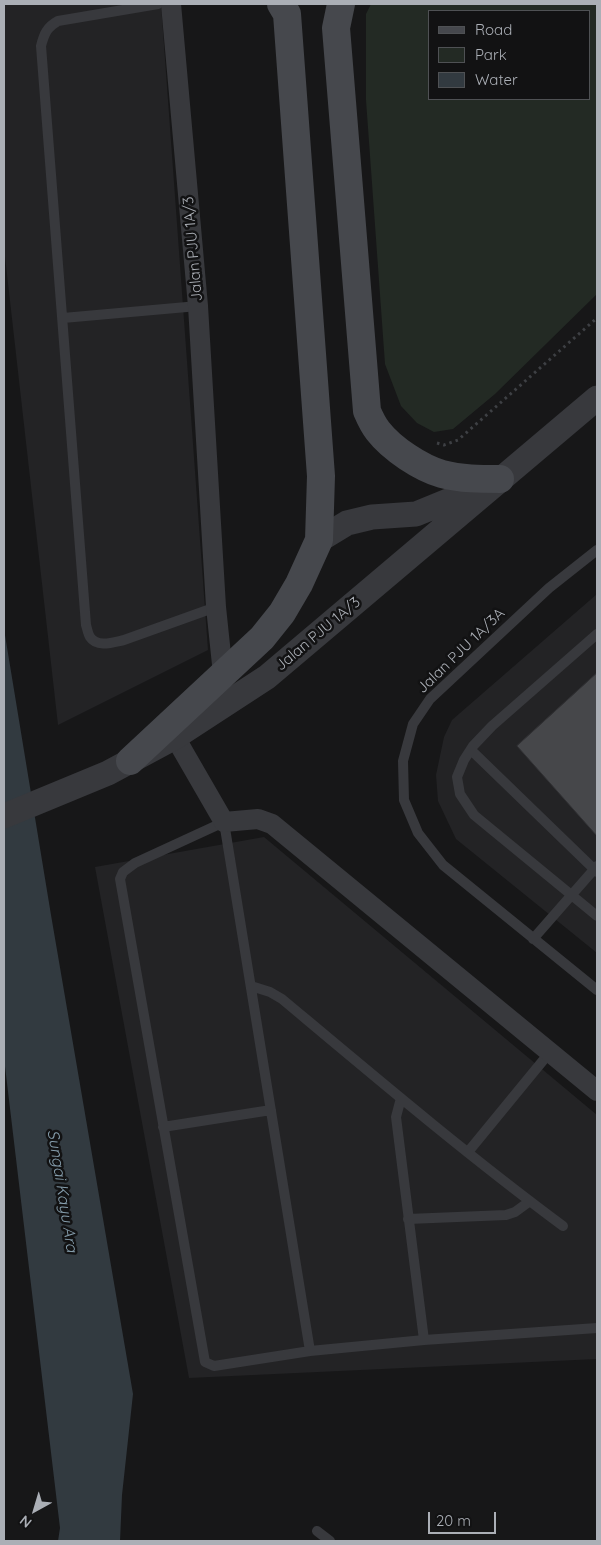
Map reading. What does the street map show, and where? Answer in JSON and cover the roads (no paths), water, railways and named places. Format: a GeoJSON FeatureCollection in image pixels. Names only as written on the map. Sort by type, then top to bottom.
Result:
{"type":"FeatureCollection","features":[{"type":"Feature","properties":{"kind":"main road"},"geometry":{"type":"LineString","coordinates":[[130,761],[172,731],[223,674],[262,638],[282,613],[299,584],[319,540],[321,476],[287,14],[281,4]]}},
{"type":"Feature","properties":{"kind":"main road"},"geometry":{"type":"LineString","coordinates":[[341,4],[336,28],[367,411],[378,431],[393,446],[411,459],[441,474],[476,479],[500,479]]}},
{"type":"Feature","properties":{"kind":"street","name":"Jalan PJU 1A/3"},"geometry":{"type":"LineString","coordinates":[[171,4],[198,306],[216,607],[223,674]]}},
{"type":"Feature","properties":{"kind":"street","name":"Jalan PJU 1A/3"},"geometry":{"type":"LineString","coordinates":[[172,731],[267,678],[597,398]]}},
{"type":"Feature","properties":{"kind":"street"},"geometry":{"type":"LineString","coordinates":[[319,540],[347,523],[372,517],[416,514],[500,479]]}},
{"type":"Feature","properties":{"kind":"street"},"geometry":{"type":"LineString","coordinates":[[172,731],[224,822],[258,819],[272,824],[597,1090]]}},
{"type":"Feature","properties":{"kind":"street"},"geometry":{"type":"LineString","coordinates":[[4,816],[103,776],[130,761]]}},
{"type":"Feature","properties":{"kind":"lane"},"geometry":{"type":"LineString","coordinates":[[158,4],[58,21],[50,26],[44,34],[41,46],[86,615],[90,637],[98,643],[109,643],[216,607]]}},
{"type":"Feature","properties":{"kind":"lane"},"geometry":{"type":"LineString","coordinates":[[62,318],[198,306]]}},
{"type":"Feature","properties":{"kind":"lane","name":"Jalan PJU 1A/3A"},"geometry":{"type":"LineString","coordinates":[[597,550],[549,588],[430,699],[413,724],[403,761],[404,800],[418,833],[443,865],[597,990]]}},
{"type":"Feature","properties":{"kind":"lane"},"geometry":{"type":"LineString","coordinates":[[597,634],[492,726],[464,760],[458,777],[460,794],[474,815],[597,916]]}},
{"type":"Feature","properties":{"kind":"lane"},"geometry":{"type":"LineString","coordinates":[[471,750],[596,869],[533,939]]}},
{"type":"Feature","properties":{"kind":"lane"},"geometry":{"type":"LineString","coordinates":[[310,1350],[224,822],[135,863],[123,872],[120,879],[205,1362],[214,1366],[310,1350],[597,1328]]}},
{"type":"Feature","properties":{"kind":"lane"},"geometry":{"type":"LineString","coordinates":[[251,986],[270,992],[282,999],[401,1098],[563,1226]]}},
{"type":"Feature","properties":{"kind":"lane"},"geometry":{"type":"LineString","coordinates":[[468,1152],[550,1052]]}},
{"type":"Feature","properties":{"kind":"lane"},"geometry":{"type":"LineString","coordinates":[[401,1098],[396,1117],[424,1340]]}},
{"type":"Feature","properties":{"kind":"lane"},"geometry":{"type":"LineString","coordinates":[[163,1127],[271,1110]]}},
{"type":"Feature","properties":{"kind":"lane"},"geometry":{"type":"LineString","coordinates":[[408,1219],[506,1215],[516,1212],[530,1201]]}},
{"type":"Feature","properties":{"kind":"lane"},"geometry":{"type":"LineString","coordinates":[[317,1531],[330,1541]]}},
{"type":"Feature","properties":{"kind":"water","name":"Sungai Kayu Ara"},"geometry":{"type":"Polygon","coordinates":[[[4,629],[133,1394],[122,1495],[120,1541],[58,1541],[60,1528],[4,1058],[4,629]]]}}]}
